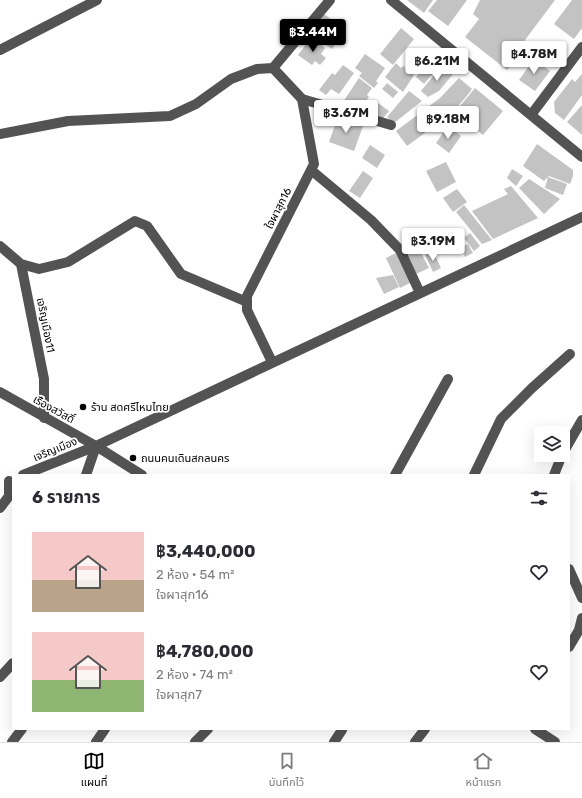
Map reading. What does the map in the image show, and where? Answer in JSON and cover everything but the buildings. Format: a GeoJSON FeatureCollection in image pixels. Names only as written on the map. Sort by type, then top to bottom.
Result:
{"type":"FeatureCollection","features":[{"type":"Feature","properties":{"kind":"street"},"geometry":{"type":"LineString","coordinates":[[0,50],[97,0]]}},
{"type":"Feature","properties":{"kind":"street"},"geometry":{"type":"LineString","coordinates":[[0,134],[68,121],[170,116],[196,104],[231,79],[257,69],[273,68],[330,0]]}},
{"type":"Feature","properties":{"kind":"street"},"geometry":{"type":"LineString","coordinates":[[392,0],[582,157]]}},
{"type":"Feature","properties":{"kind":"street"},"geometry":{"type":"LineString","coordinates":[[531,115],[582,47]]}},
{"type":"Feature","properties":{"kind":"street"},"geometry":{"type":"LineString","coordinates":[[273,68],[302,99],[391,125]]}},
{"type":"Feature","properties":{"kind":"street","name":"ใจผาสุก16"},"geometry":{"type":"LineString","coordinates":[[247,302],[247,296],[314,164],[302,99]]}},
{"type":"Feature","properties":{"kind":"street"},"geometry":{"type":"LineString","coordinates":[[311,170],[370,220],[400,250],[420,293]]}},
{"type":"Feature","properties":{"kind":"street","name":"เจริญเมือง"},"geometry":{"type":"LineString","coordinates":[[26,474],[96,446],[272,362],[582,218]]}},
{"type":"Feature","properties":{"kind":"street"},"geometry":{"type":"LineString","coordinates":[[0,246],[21,264],[39,269],[68,262],[135,221],[147,226],[181,274],[247,302],[247,310],[272,362]]}},
{"type":"Feature","properties":{"kind":"street","name":"เจริญเมือง11"},"geometry":{"type":"LineString","coordinates":[[21,264],[44,379],[44,418]]}},
{"type":"Feature","properties":{"kind":"street"},"geometry":{"type":"LineString","coordinates":[[475,474],[502,420],[532,388],[570,354]]}},
{"type":"Feature","properties":{"kind":"street"},"geometry":{"type":"LineString","coordinates":[[396,474],[448,379]]}},
{"type":"Feature","properties":{"kind":"street","name":"เรืองสวัสดิ์"},"geometry":{"type":"LineString","coordinates":[[0,392],[96,446],[139,474]]}},
{"type":"Feature","properties":{"kind":"street"},"geometry":{"type":"LineString","coordinates":[[570,441],[582,420]]}},
{"type":"Feature","properties":{"kind":"street"},"geometry":{"type":"LineString","coordinates":[[86,474],[96,446]]}},
{"type":"Feature","properties":{"kind":"street"},"geometry":{"type":"LineString","coordinates":[[554,474],[560,462]]}},
{"type":"Feature","properties":{"kind":"street"},"geometry":{"type":"LineString","coordinates":[[0,508],[9,496],[7,481]]}},
{"type":"Feature","properties":{"kind":"street"},"geometry":{"type":"LineString","coordinates":[[570,571],[582,598]]}},
{"type":"Feature","properties":{"kind":"street"},"geometry":{"type":"LineString","coordinates":[[570,645],[579,630],[582,618]]}},
{"type":"Feature","properties":{"kind":"street"},"geometry":{"type":"LineString","coordinates":[[0,677],[12,664]]}},
{"type":"Feature","properties":{"kind":"street"},"geometry":{"type":"LineString","coordinates":[[12,742],[21,730]]}},
{"type":"Feature","properties":{"kind":"street"},"geometry":{"type":"LineString","coordinates":[[96,742],[105,730]]}},
{"type":"Feature","properties":{"kind":"street"},"geometry":{"type":"LineString","coordinates":[[195,742],[207,730]]}},
{"type":"Feature","properties":{"kind":"street"},"geometry":{"type":"LineString","coordinates":[[334,742],[342,730]]}},
{"type":"Feature","properties":{"kind":"street"},"geometry":{"type":"LineString","coordinates":[[415,742],[424,730]]}},
{"type":"Feature","properties":{"kind":"street"},"geometry":{"type":"LineString","coordinates":[[537,730],[555,742]]}},
{"type":"Feature","properties":{"kind":"place","name":"ร้าน สดศรีไหมไทย"},"geometry":{"type":"Point","coordinates":[83,407]}},
{"type":"Feature","properties":{"kind":"place","name":"ถนนคนเดินสกลนคร"},"geometry":{"type":"Point","coordinates":[133,458]}}]}
